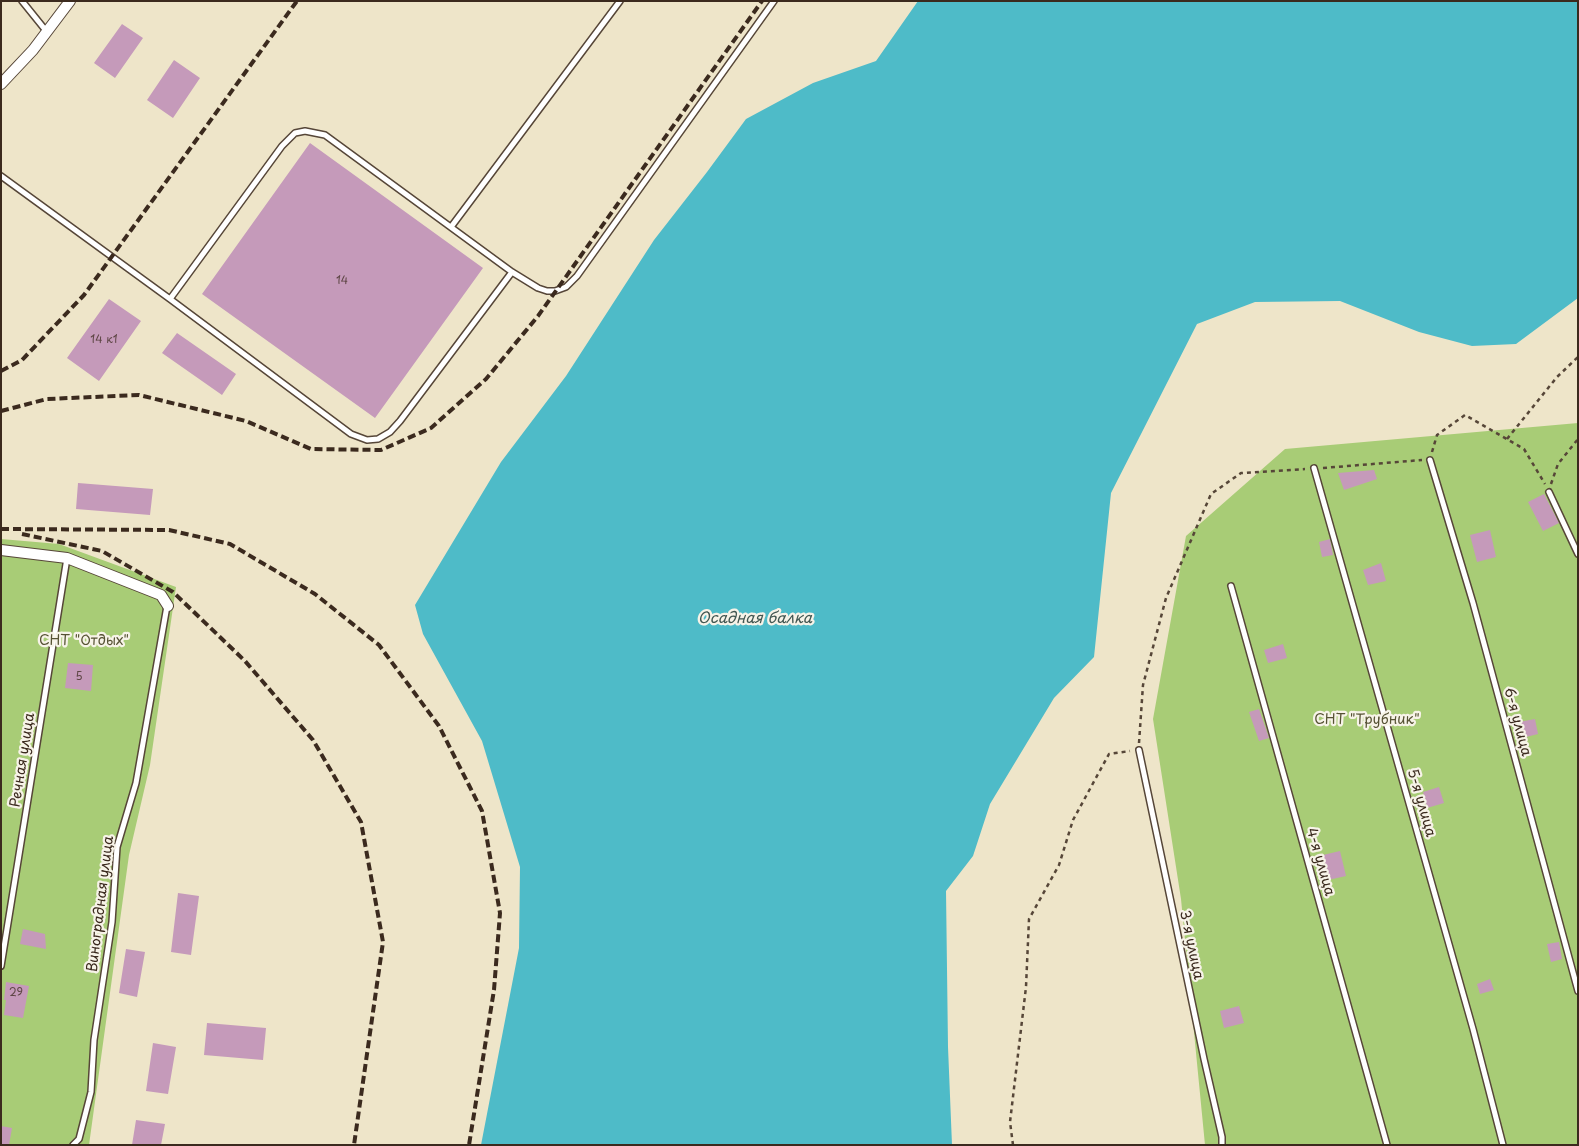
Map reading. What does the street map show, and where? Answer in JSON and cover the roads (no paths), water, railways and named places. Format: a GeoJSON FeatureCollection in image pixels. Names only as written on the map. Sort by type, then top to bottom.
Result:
{"type":"FeatureCollection","features":[{"type":"Feature","properties":{"kind":"street"},"geometry":{"type":"LineString","coordinates":[[1,84],[18,68],[70,1]]}},
{"type":"Feature","properties":{"kind":"street"},"geometry":{"type":"LineString","coordinates":[[1,550],[67,558],[161,595],[168,606]]}},
{"type":"Feature","properties":{"kind":"lane"},"geometry":{"type":"LineString","coordinates":[[22,1],[47,32]]}},
{"type":"Feature","properties":{"kind":"lane"},"geometry":{"type":"LineString","coordinates":[[451,227],[620,1]]}},
{"type":"Feature","properties":{"kind":"lane"},"geometry":{"type":"LineString","coordinates":[[170,299],[282,146],[295,133],[304,131],[325,135],[512,272],[538,288],[556,291],[566,287],[577,276],[774,1]]}},
{"type":"Feature","properties":{"kind":"lane"},"geometry":{"type":"LineString","coordinates":[[1,176],[351,434],[367,440],[378,439],[390,432],[400,421],[512,272]]}},
{"type":"Feature","properties":{"kind":"lane","name":"6-я улица"},"geometry":{"type":"LineString","coordinates":[[1430,460],[1476,612],[1578,991]]}},
{"type":"Feature","properties":{"kind":"lane","name":"5-я улица"},"geometry":{"type":"LineString","coordinates":[[1314,468],[1470,1020],[1503,1145]]}},
{"type":"Feature","properties":{"kind":"lane"},"geometry":{"type":"LineString","coordinates":[[1549,492],[1578,554]]}},
{"type":"Feature","properties":{"kind":"lane","name":"Речная улица"},"geometry":{"type":"LineString","coordinates":[[1,966],[67,558]]}},
{"type":"Feature","properties":{"kind":"lane","name":"4-я улица"},"geometry":{"type":"LineString","coordinates":[[1231,586],[1387,1145]]}},
{"type":"Feature","properties":{"kind":"lane","name":"Виноградная улица"},"geometry":{"type":"LineString","coordinates":[[73,1145],[78,1139],[91,1092],[94,1040],[112,922],[117,847],[136,783],[168,606]]}},
{"type":"Feature","properties":{"kind":"lane","name":"3-я улица"},"geometry":{"type":"LineString","coordinates":[[1139,750],[1222,1137],[1222,1145]]}},
{"type":"Feature","properties":{"kind":"water","name":"Осадная балка"},"geometry":{"type":"Polygon","coordinates":[[[918,1],[1578,1],[1578,298],[1516,344],[1472,346],[1419,332],[1340,301],[1255,302],[1197,324],[1111,493],[1094,657],[1054,698],[990,804],[973,856],[946,891],[948,1047],[952,1145],[481,1145],[519,948],[520,867],[482,741],[423,634],[415,605],[501,462],[566,376],[654,240],[746,119],[813,83],[876,61],[918,1]]]}},
{"type":"Feature","properties":{"kind":"railway"},"geometry":{"type":"LineString","coordinates":[[1,371],[22,360],[84,295],[297,1]]}},
{"type":"Feature","properties":{"kind":"railway"},"geometry":{"type":"LineString","coordinates":[[1,411],[47,399],[139,395],[246,421],[311,449],[381,450],[431,428],[486,379],[538,316],[762,1]]}},
{"type":"Feature","properties":{"kind":"railway"},"geometry":{"type":"LineString","coordinates":[[1,529],[169,530],[230,544],[315,594],[379,645],[439,726],[482,811],[500,913],[494,990],[469,1145]]}},
{"type":"Feature","properties":{"kind":"railway"},"geometry":{"type":"LineString","coordinates":[[22,534],[102,551],[173,592],[245,661],[313,740],[361,822],[383,942],[354,1145]]}},
{"type":"Feature","properties":{"kind":"park label","name":"СНТ \"Отдых\""},"geometry":{"type":"Point","coordinates":[84,641]}},
{"type":"Feature","properties":{"kind":"park label","name":"СНТ \"Трубник\""},"geometry":{"type":"Point","coordinates":[1367,720]}}]}
